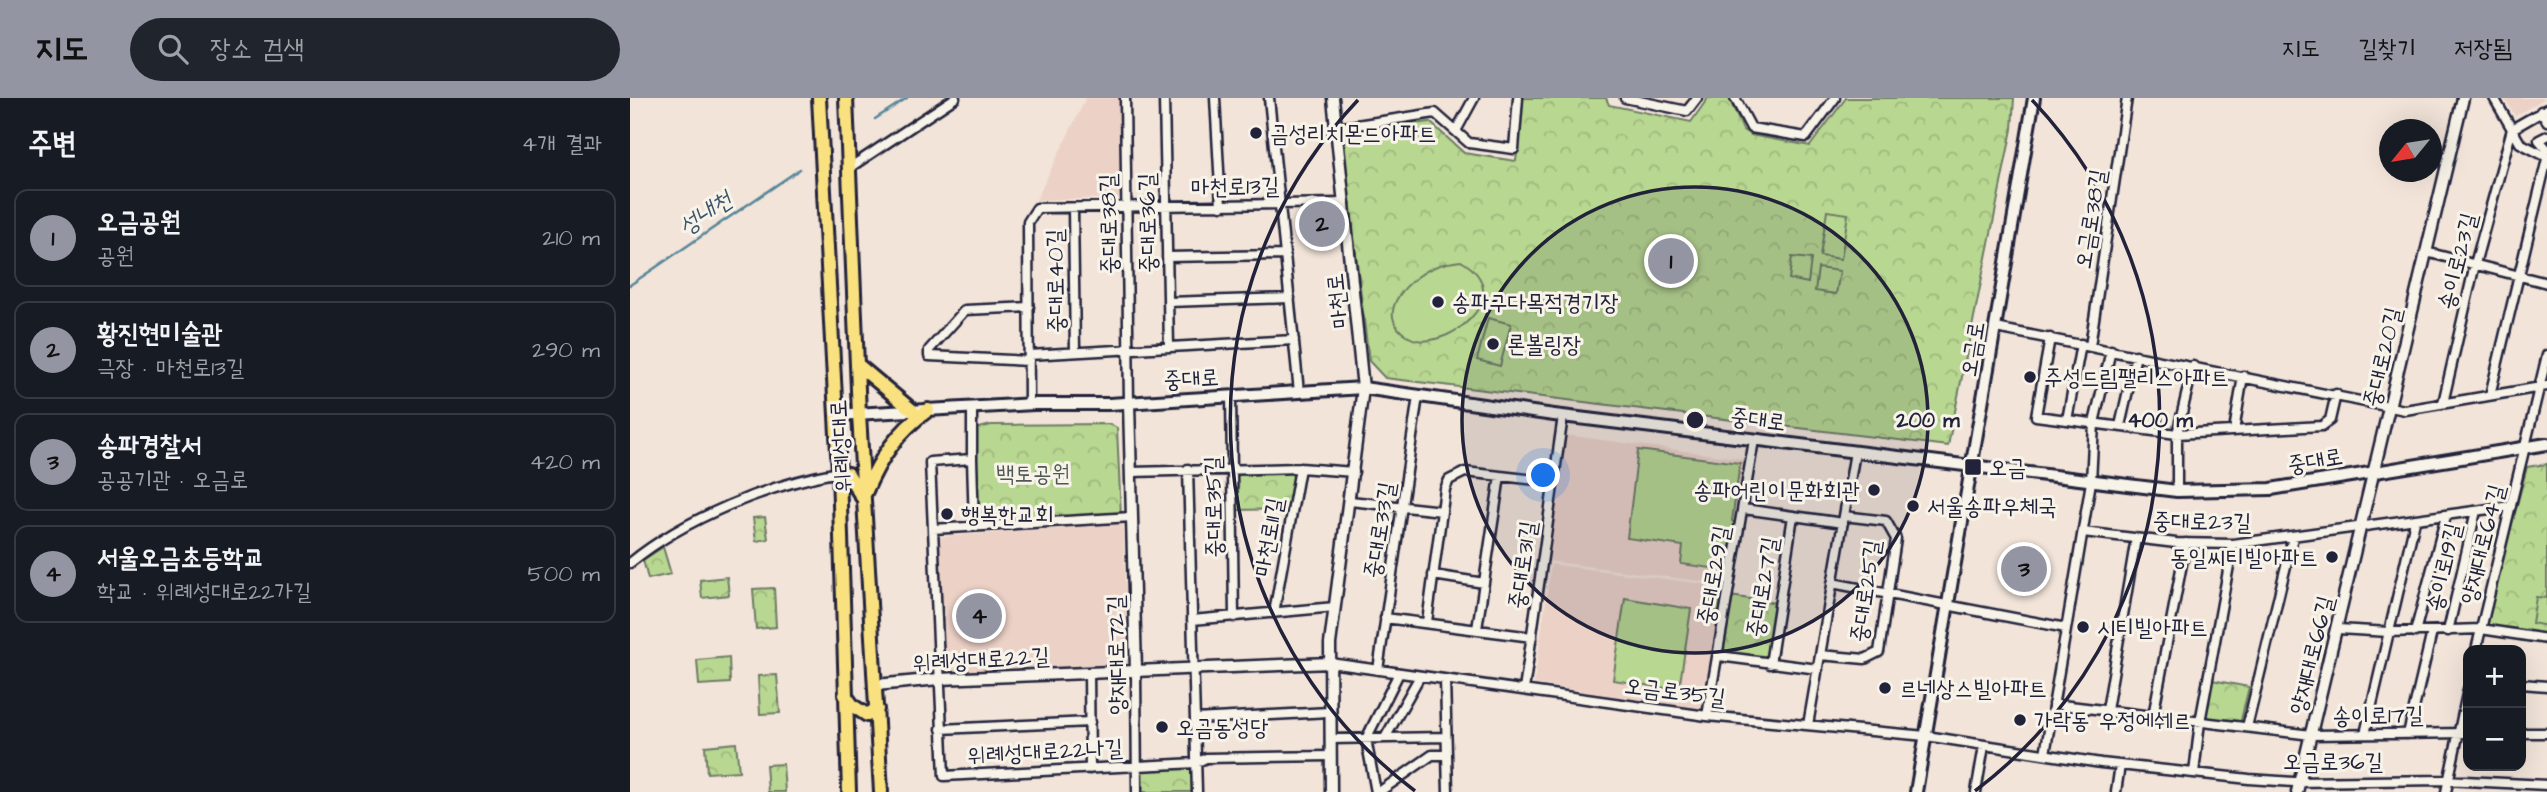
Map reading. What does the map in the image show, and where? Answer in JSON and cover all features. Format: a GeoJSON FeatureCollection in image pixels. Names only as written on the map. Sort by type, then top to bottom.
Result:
{"type":"FeatureCollection","features":[{"type":"Feature","properties":{"kind":"main road","name":"위례성대로"},"geometry":{"type":"LineString","coordinates":[[819,98],[839,472],[849,792]]}},
{"type":"Feature","properties":{"kind":"main road","name":"위례성대로"},"geometry":{"type":"LineString","coordinates":[[846,98],[859,414],[881,792]]}},
{"type":"Feature","properties":{"kind":"main road","name":"오금로"},"geometry":{"type":"LineString","coordinates":[[1916,792],[2034,98]]}},
{"type":"Feature","properties":{"kind":"main road"},"geometry":{"type":"LineString","coordinates":[[858,365],[913,411]]}},
{"type":"Feature","properties":{"kind":"main road","name":"중대로"},"geometry":{"type":"LineString","coordinates":[[836,415],[1029,404],[1129,403],[1363,388],[1563,416],[2177,491],[2271,489],[2547,444]]}},
{"type":"Feature","properties":{"kind":"main road"},"geometry":{"type":"LineString","coordinates":[[864,502],[880,458],[909,424],[928,410]]}},
{"type":"Feature","properties":{"kind":"main road"},"geometry":{"type":"LineString","coordinates":[[839,472],[848,474],[864,502]]}},
{"type":"Feature","properties":{"kind":"main road"},"geometry":{"type":"LineString","coordinates":[[838,505],[853,496],[864,502]]}},
{"type":"Feature","properties":{"kind":"main road"},"geometry":{"type":"LineString","coordinates":[[845,695],[861,714],[867,716],[877,709]]}},
{"type":"Feature","properties":{"kind":"street"},"geometry":{"type":"LineString","coordinates":[[849,168],[956,98]]}},
{"type":"Feature","properties":{"kind":"street","name":"중대로38길"},"geometry":{"type":"LineString","coordinates":[[1125,98],[1129,403]]}},
{"type":"Feature","properties":{"kind":"street","name":"중대로36길"},"geometry":{"type":"LineString","coordinates":[[1164,98],[1169,347]]}},
{"type":"Feature","properties":{"kind":"street"},"geometry":{"type":"LineString","coordinates":[[1215,98],[1221,206]]}},
{"type":"Feature","properties":{"kind":"street"},"geometry":{"type":"LineString","coordinates":[[1269,98],[1299,392]]}},
{"type":"Feature","properties":{"kind":"street","name":"마천로"},"geometry":{"type":"LineString","coordinates":[[1331,792],[1330,663],[1363,388],[1333,98]]}},
{"type":"Feature","properties":{"kind":"street"},"geometry":{"type":"LineString","coordinates":[[1456,131],[1474,98]]}},
{"type":"Feature","properties":{"kind":"street"},"geometry":{"type":"LineString","coordinates":[[1337,128],[1435,113],[1469,143],[1514,149],[1518,98]]}},
{"type":"Feature","properties":{"kind":"street"},"geometry":{"type":"LineString","coordinates":[[1625,98],[1687,111],[1697,98]]}},
{"type":"Feature","properties":{"kind":"street"},"geometry":{"type":"LineString","coordinates":[[1735,98],[1751,128],[1806,137],[1835,98]]}},
{"type":"Feature","properties":{"kind":"street","name":"오금로38길"},"geometry":{"type":"LineString","coordinates":[[2067,420],[2086,345],[2127,98]]}},
{"type":"Feature","properties":{"kind":"street","name":"중대로20길"},"geometry":{"type":"LineString","coordinates":[[2374,471],[2463,98]]}},
{"type":"Feature","properties":{"kind":"street"},"geometry":{"type":"LineString","coordinates":[[2490,395],[2547,158],[2520,143],[2494,98]]}},
{"type":"Feature","properties":{"kind":"street"},"geometry":{"type":"LineString","coordinates":[[2512,129],[2544,110],[2547,121]]}},
{"type":"Feature","properties":{"kind":"street","name":"송이로23길"},"geometry":{"type":"LineString","coordinates":[[2443,403],[2474,264],[2512,129]]}},
{"type":"Feature","properties":{"kind":"street"},"geometry":{"type":"LineString","coordinates":[[2547,136],[2539,140],[2547,149]]}},
{"type":"Feature","properties":{"kind":"street","name":"마천로13길"},"geometry":{"type":"LineString","coordinates":[[1127,208],[1345,203]]}},
{"type":"Feature","properties":{"kind":"street","name":"중대로40길"},"geometry":{"type":"LineString","coordinates":[[1029,404],[1028,222],[1037,208],[1127,208]]}},
{"type":"Feature","properties":{"kind":"street","name":"중대로40길"},"geometry":{"type":"LineString","coordinates":[[1073,208],[1075,352]]}},
{"type":"Feature","properties":{"kind":"street"},"geometry":{"type":"LineString","coordinates":[[2426,252],[2547,283]]}},
{"type":"Feature","properties":{"kind":"street"},"geometry":{"type":"LineString","coordinates":[[1167,257],[1285,256]]}},
{"type":"Feature","properties":{"kind":"street"},"geometry":{"type":"LineString","coordinates":[[1168,302],[1290,298]]}},
{"type":"Feature","properties":{"kind":"street","name":"중대로40길"},"geometry":{"type":"LineString","coordinates":[[1029,307],[965,310],[929,350],[929,356],[1029,358]]}},
{"type":"Feature","properties":{"kind":"street"},"geometry":{"type":"LineString","coordinates":[[1996,328],[2391,405],[2405,410],[2543,386]]}},
{"type":"Feature","properties":{"kind":"street"},"geometry":{"type":"LineString","coordinates":[[2050,338],[2036,416],[2176,434],[2322,426],[2330,420],[2336,394]]}},
{"type":"Feature","properties":{"kind":"street"},"geometry":{"type":"LineString","coordinates":[[1029,358],[1075,352],[1294,340]]}},
{"type":"Feature","properties":{"kind":"street"},"geometry":{"type":"LineString","coordinates":[[2045,754],[2091,482],[2094,423],[2111,350]]}},
{"type":"Feature","properties":{"kind":"street"},"geometry":{"type":"LineString","coordinates":[[2120,426],[2136,355]]}},
{"type":"Feature","properties":{"kind":"street","name":"양재대로64길"},"geometry":{"type":"LineString","coordinates":[[2477,645],[2525,448],[2543,386],[2547,355]]}},
{"type":"Feature","properties":{"kind":"street"},"geometry":{"type":"LineString","coordinates":[[2177,491],[2176,434],[2193,366]]}},
{"type":"Feature","properties":{"kind":"street"},"geometry":{"type":"LineString","coordinates":[[2234,431],[2243,376]]}},
{"type":"Feature","properties":{"kind":"street","name":"중대로33길"},"geometry":{"type":"LineString","coordinates":[[1378,670],[1418,396]]}},
{"type":"Feature","properties":{"kind":"street","name":"중대로35길"},"geometry":{"type":"LineString","coordinates":[[1231,397],[1234,617]]}},
{"type":"Feature","properties":{"kind":"street","name":"양재대로72길"},"geometry":{"type":"LineString","coordinates":[[1129,403],[1137,792]]}},
{"type":"Feature","properties":{"kind":"street"},"geometry":{"type":"LineString","coordinates":[[972,407],[974,526]]}},
{"type":"Feature","properties":{"kind":"street","name":"중대로31길"},"geometry":{"type":"LineString","coordinates":[[1524,690],[1563,416]]}},
{"type":"Feature","properties":{"kind":"street","name":"중대로29길"},"geometry":{"type":"LineString","coordinates":[[1707,716],[1754,440]]}},
{"type":"Feature","properties":{"kind":"street","name":"중대로25길"},"geometry":{"type":"LineString","coordinates":[[1808,725],[1854,452]]}},
{"type":"Feature","properties":{"kind":"street","name":"위례성대로22나길"},"geometry":{"type":"LineString","coordinates":[[972,459],[930,462],[944,776],[1196,763]]}},
{"type":"Feature","properties":{"kind":"street","name":"마천로11길"},"geometry":{"type":"LineString","coordinates":[[1274,613],[1300,468]]}},
{"type":"Feature","properties":{"kind":"street","name":"마천로11길"},"geometry":{"type":"LineString","coordinates":[[1131,472],[1300,468],[1354,472]]}},
{"type":"Feature","properties":{"kind":"street"},"geometry":{"type":"LineString","coordinates":[[1188,469],[1197,792]]}},
{"type":"Feature","properties":{"kind":"street","name":"양재대로66길"},"geometry":{"type":"LineString","coordinates":[[2298,787],[2339,628],[2374,471]]}},
{"type":"Feature","properties":{"kind":"street"},"geometry":{"type":"LineString","coordinates":[[630,562],[655,542],[728,508],[797,479],[839,472]]}},
{"type":"Feature","properties":{"kind":"street"},"geometry":{"type":"LineString","coordinates":[[1427,622],[1445,489],[1455,475],[1465,472],[1553,482]]}},
{"type":"Feature","properties":{"kind":"street"},"geometry":{"type":"LineString","coordinates":[[1477,629],[1500,476]]}},
{"type":"Feature","properties":{"kind":"street"},"geometry":{"type":"LineString","coordinates":[[1350,501],[1442,511]]}},
{"type":"Feature","properties":{"kind":"street"},"geometry":{"type":"LineString","coordinates":[[2361,528],[2511,506]]}},
{"type":"Feature","properties":{"kind":"street","name":"중대로25길"},"geometry":{"type":"LineString","coordinates":[[1744,509],[1793,516],[1886,521],[1892,528],[1896,539],[1879,652],[1865,659],[1820,655]]}},
{"type":"Feature","properties":{"kind":"street","name":"송이로19길"},"geometry":{"type":"LineString","coordinates":[[2448,631],[2476,512]]}},
{"type":"Feature","properties":{"kind":"street","name":"중대로27길"},"geometry":{"type":"LineString","coordinates":[[1770,664],[1793,516]]}},
{"type":"Feature","properties":{"kind":"street","name":"송이로19길"},"geometry":{"type":"LineString","coordinates":[[2415,632],[2446,516]]}},
{"type":"Feature","properties":{"kind":"street"},"geometry":{"type":"LineString","coordinates":[[933,529],[1132,517]]}},
{"type":"Feature","properties":{"kind":"street","name":"송이로19길"},"geometry":{"type":"LineString","coordinates":[[2365,734],[2415,521]]}},
{"type":"Feature","properties":{"kind":"street","name":"중대로23길"},"geometry":{"type":"LineString","coordinates":[[2083,532],[2186,543],[2234,544],[2361,528]]}},
{"type":"Feature","properties":{"kind":"street"},"geometry":{"type":"LineString","coordinates":[[2246,727],[2292,537]]}},
{"type":"Feature","properties":{"kind":"street"},"geometry":{"type":"LineString","coordinates":[[2107,710],[2136,538]]}},
{"type":"Feature","properties":{"kind":"street"},"geometry":{"type":"LineString","coordinates":[[2153,716],[2186,543]]}},
{"type":"Feature","properties":{"kind":"street"},"geometry":{"type":"LineString","coordinates":[[2194,773],[2200,722],[2234,544]]}},
{"type":"Feature","properties":{"kind":"street"},"geometry":{"type":"LineString","coordinates":[[1433,575],[1484,583]]}},
{"type":"Feature","properties":{"kind":"street"},"geometry":{"type":"LineString","coordinates":[[1832,583],[2066,628]]}},
{"type":"Feature","properties":{"kind":"street"},"geometry":{"type":"LineString","coordinates":[[1192,621],[1335,607]]}},
{"type":"Feature","properties":{"kind":"street","name":"중대로31길"},"geometry":{"type":"LineString","coordinates":[[1385,618],[1532,637]]}},
{"type":"Feature","properties":{"kind":"street","name":"송이로19길"},"geometry":{"type":"LineString","coordinates":[[2339,628],[2389,632],[2481,629],[2547,639]]}},
{"type":"Feature","properties":{"kind":"street","name":"송이로19길"},"geometry":{"type":"LineString","coordinates":[[2408,734],[2432,632]]}},
{"type":"Feature","properties":{"kind":"street"},"geometry":{"type":"LineString","coordinates":[[1719,656],[1818,669]]}},
{"type":"Feature","properties":{"kind":"street","name":"위례성대로22길"},"geometry":{"type":"LineString","coordinates":[[876,685],[939,679],[1330,663]]}},
{"type":"Feature","properties":{"kind":"street","name":"오금로35길"},"geometry":{"type":"LineString","coordinates":[[1330,663],[1707,716],[1926,736]]}},
{"type":"Feature","properties":{"kind":"street"},"geometry":{"type":"LineString","coordinates":[[1089,673],[1090,769]]}},
{"type":"Feature","properties":{"kind":"street"},"geometry":{"type":"LineString","coordinates":[[1398,673],[1366,739],[1377,792],[1432,755],[1447,755]]}},
{"type":"Feature","properties":{"kind":"street"},"geometry":{"type":"LineString","coordinates":[[1385,738],[1420,676]]}},
{"type":"Feature","properties":{"kind":"street"},"geometry":{"type":"LineString","coordinates":[[1445,679],[1448,792]]}},
{"type":"Feature","properties":{"kind":"street"},"geometry":{"type":"LineString","coordinates":[[2526,684],[2547,686]]}},
{"type":"Feature","properties":{"kind":"street","name":"송이로17길"},"geometry":{"type":"LineString","coordinates":[[2053,704],[2311,735],[2463,733]]}},
{"type":"Feature","properties":{"kind":"street"},"geometry":{"type":"LineString","coordinates":[[2446,792],[2463,708]]}},
{"type":"Feature","properties":{"kind":"street"},"geometry":{"type":"LineString","coordinates":[[1195,719],[1330,712]]}},
{"type":"Feature","properties":{"kind":"street","name":"위례성대로22나길"},"geometry":{"type":"LineString","coordinates":[[941,729],[1090,722]]}},
{"type":"Feature","properties":{"kind":"street"},"geometry":{"type":"LineString","coordinates":[[2526,733],[2547,733]]}},
{"type":"Feature","properties":{"kind":"street","name":"오금로36길"},"geometry":{"type":"LineString","coordinates":[[1926,736],[2120,765],[2298,787],[2450,780],[2547,785]]}},
{"type":"Feature","properties":{"kind":"street"},"geometry":{"type":"LineString","coordinates":[[1330,739],[1447,737]]}},
{"type":"Feature","properties":{"kind":"street"},"geometry":{"type":"LineString","coordinates":[[1976,792],[1984,746]]}},
{"type":"Feature","properties":{"kind":"street"},"geometry":{"type":"LineString","coordinates":[[1196,763],[1206,758],[1331,756]]}},
{"type":"Feature","properties":{"kind":"street"},"geometry":{"type":"LineString","coordinates":[[2116,792],[2120,765]]}},
{"type":"Feature","properties":{"kind":"shaded area"},"geometry":{"type":"Polygon","coordinates":[[[1086,98],[1119,98],[1120,198],[1036,200],[1086,98]]]}},
{"type":"Feature","properties":{"kind":"shaded area"},"geometry":{"type":"Polygon","coordinates":[[[2504,98],[2545,98],[2515,116],[2504,98]]]}},
{"type":"Feature","properties":{"kind":"shaded area"},"geometry":{"type":"Polygon","coordinates":[[[1565,435],[1744,459],[1728,585],[1548,561],[1565,435]]]}},
{"type":"Feature","properties":{"kind":"shaded area"},"geometry":{"type":"Polygon","coordinates":[[[1123,524],[1128,667],[945,674],[938,537],[1123,524]]]}},
{"type":"Feature","properties":{"kind":"shaded area"},"geometry":{"type":"Polygon","coordinates":[[[1551,564],[1727,587],[1705,709],[1534,684],[1551,564]]]}},
{"type":"Feature","properties":{"kind":"green space"},"geometry":{"type":"Polygon","coordinates":[[[1523,98],[1606,98],[1609,105],[1691,122],[1708,98],[1729,98],[1743,130],[1751,135],[1810,146],[1846,98],[2014,98],[2012,129],[1948,446],[1385,378],[1369,361],[1341,131],[1430,122],[1464,153],[1516,161],[1523,98]]]}},
{"type":"Feature","properties":{"kind":"green space"},"geometry":{"type":"Polygon","coordinates":[[[1827,211],[1848,214],[1841,259],[1820,256],[1827,211]]]}},
{"type":"Feature","properties":{"kind":"green space"},"geometry":{"type":"Polygon","coordinates":[[[1792,257],[1811,259],[1808,283],[1789,279],[1792,257]]]}},
{"type":"Feature","properties":{"kind":"green space","name":"송파구다목적경기장"},"geometry":{"type":"Polygon","coordinates":[[[1461,261],[1478,275],[1483,290],[1480,305],[1470,319],[1456,331],[1423,341],[1409,337],[1398,328],[1393,317],[1399,296],[1407,286],[1429,270],[1442,264],[1461,261]]]}},
{"type":"Feature","properties":{"kind":"green space"},"geometry":{"type":"Polygon","coordinates":[[[1818,268],[1840,271],[1836,294],[1815,291],[1818,268]]]}},
{"type":"Feature","properties":{"kind":"green space","name":"론볼링장"},"geometry":{"type":"Polygon","coordinates":[[[1488,318],[1511,324],[1500,366],[1477,360],[1488,318]]]}},
{"type":"Feature","properties":{"kind":"green space","name":"백토공원"},"geometry":{"type":"Polygon","coordinates":[[[1110,424],[1117,428],[1121,516],[977,524],[975,429],[991,425],[1110,424]]]}},
{"type":"Feature","properties":{"kind":"green space"},"geometry":{"type":"Polygon","coordinates":[[[1638,450],[1740,463],[1732,521],[1735,523],[1726,570],[1681,564],[1683,546],[1627,538],[1638,450]]]}},
{"type":"Feature","properties":{"kind":"green space"},"geometry":{"type":"Polygon","coordinates":[[[2547,464],[2547,635],[2485,626],[2527,467],[2547,464]]]}},
{"type":"Feature","properties":{"kind":"green space"},"geometry":{"type":"Polygon","coordinates":[[[1233,471],[1290,471],[1294,478],[1289,509],[1234,510],[1233,471]]]}},
{"type":"Feature","properties":{"kind":"green space"},"geometry":{"type":"Polygon","coordinates":[[[765,517],[768,539],[756,541],[753,518],[765,517]]]}},
{"type":"Feature","properties":{"kind":"green space"},"geometry":{"type":"Polygon","coordinates":[[[663,547],[671,574],[648,579],[643,560],[663,547]]]}},
{"type":"Feature","properties":{"kind":"green space"},"geometry":{"type":"Polygon","coordinates":[[[727,577],[729,595],[702,598],[700,580],[727,577]]]}},
{"type":"Feature","properties":{"kind":"green space"},"geometry":{"type":"Polygon","coordinates":[[[774,588],[776,627],[756,629],[753,589],[774,588]]]}},
{"type":"Feature","properties":{"kind":"green space"},"geometry":{"type":"Polygon","coordinates":[[[1713,589],[1724,591],[1720,612],[1709,611],[1713,589]]]}},
{"type":"Feature","properties":{"kind":"green space"},"geometry":{"type":"Polygon","coordinates":[[[1730,596],[1777,603],[1768,661],[1722,654],[1730,596]]]}},
{"type":"Feature","properties":{"kind":"green space"},"geometry":{"type":"Polygon","coordinates":[[[2536,597],[2547,598],[2547,626],[2532,623],[2536,597]]]}},
{"type":"Feature","properties":{"kind":"green space"},"geometry":{"type":"Polygon","coordinates":[[[1625,598],[1691,609],[1679,690],[1613,680],[1625,598]]]}},
{"type":"Feature","properties":{"kind":"green space"},"geometry":{"type":"Polygon","coordinates":[[[729,657],[730,683],[699,685],[697,660],[729,657]]]}},
{"type":"Feature","properties":{"kind":"green space"},"geometry":{"type":"Polygon","coordinates":[[[777,675],[780,713],[760,714],[758,676],[777,675]]]}},
{"type":"Feature","properties":{"kind":"green space"},"geometry":{"type":"Polygon","coordinates":[[[2212,680],[2249,687],[2240,724],[2204,719],[2212,680]]]}},
{"type":"Feature","properties":{"kind":"green space"},"geometry":{"type":"Polygon","coordinates":[[[736,743],[739,771],[707,773],[705,746],[736,743]]]}},
{"type":"Feature","properties":{"kind":"green space"},"geometry":{"type":"Polygon","coordinates":[[[1196,763],[1197,792],[1138,792],[1136,765],[1196,763]]]}},
{"type":"Feature","properties":{"kind":"green space"},"geometry":{"type":"Polygon","coordinates":[[[783,764],[785,792],[768,792],[766,765],[783,764]]]}},
{"type":"Feature","properties":{"kind":"waterway","name":"성내천"},"geometry":{"type":"LineString","coordinates":[[875,119],[907,98]]}},
{"type":"Feature","properties":{"kind":"waterway","name":"성내천"},"geometry":{"type":"LineString","coordinates":[[630,285],[800,169]]}},
{"type":"Feature","properties":{"kind":"place","name":"금성리치몬드아파트"},"geometry":{"type":"Point","coordinates":[1256,133]}},
{"type":"Feature","properties":{"kind":"place","name":"황진현미술관"},"geometry":{"type":"Point","coordinates":[1322,224]}},
{"type":"Feature","properties":{"kind":"place","name":"오금공원"},"geometry":{"type":"Point","coordinates":[1671,261]}},
{"type":"Feature","properties":{"kind":"place","name":"송파구다목적경기장"},"geometry":{"type":"Point","coordinates":[1438,302]}},
{"type":"Feature","properties":{"kind":"place","name":"론볼링장"},"geometry":{"type":"Point","coordinates":[1493,344]}},
{"type":"Feature","properties":{"kind":"place","name":"주성드림팰리스아파트"},"geometry":{"type":"Point","coordinates":[2030,377]}},
{"type":"Feature","properties":{"kind":"place","name":"오금"},"geometry":{"type":"Point","coordinates":[1973,467]}},
{"type":"Feature","properties":{"kind":"place","name":"송파어린이문화회관"},"geometry":{"type":"Point","coordinates":[1874,490]}},
{"type":"Feature","properties":{"kind":"place","name":"서울송파우체국"},"geometry":{"type":"Point","coordinates":[1913,506]}},
{"type":"Feature","properties":{"kind":"place","name":"행복한교회"},"geometry":{"type":"Point","coordinates":[947,514]}},
{"type":"Feature","properties":{"kind":"place","name":"동일씨티빌아파트"},"geometry":{"type":"Point","coordinates":[2332,557]}},
{"type":"Feature","properties":{"kind":"place","name":"송파경찰서"},"geometry":{"type":"Point","coordinates":[2024,569]}},
{"type":"Feature","properties":{"kind":"place","name":"서울오금초등학교"},"geometry":{"type":"Point","coordinates":[979,616]}},
{"type":"Feature","properties":{"kind":"place","name":"시티빌아파트"},"geometry":{"type":"Point","coordinates":[2083,627]}},
{"type":"Feature","properties":{"kind":"place","name":"르네상스빌아파트"},"geometry":{"type":"Point","coordinates":[1885,688]}},
{"type":"Feature","properties":{"kind":"place","name":"가락동 우정에쉐르"},"geometry":{"type":"Point","coordinates":[2020,720]}},
{"type":"Feature","properties":{"kind":"place","name":"오금동성당"},"geometry":{"type":"Point","coordinates":[1162,727]}}]}
